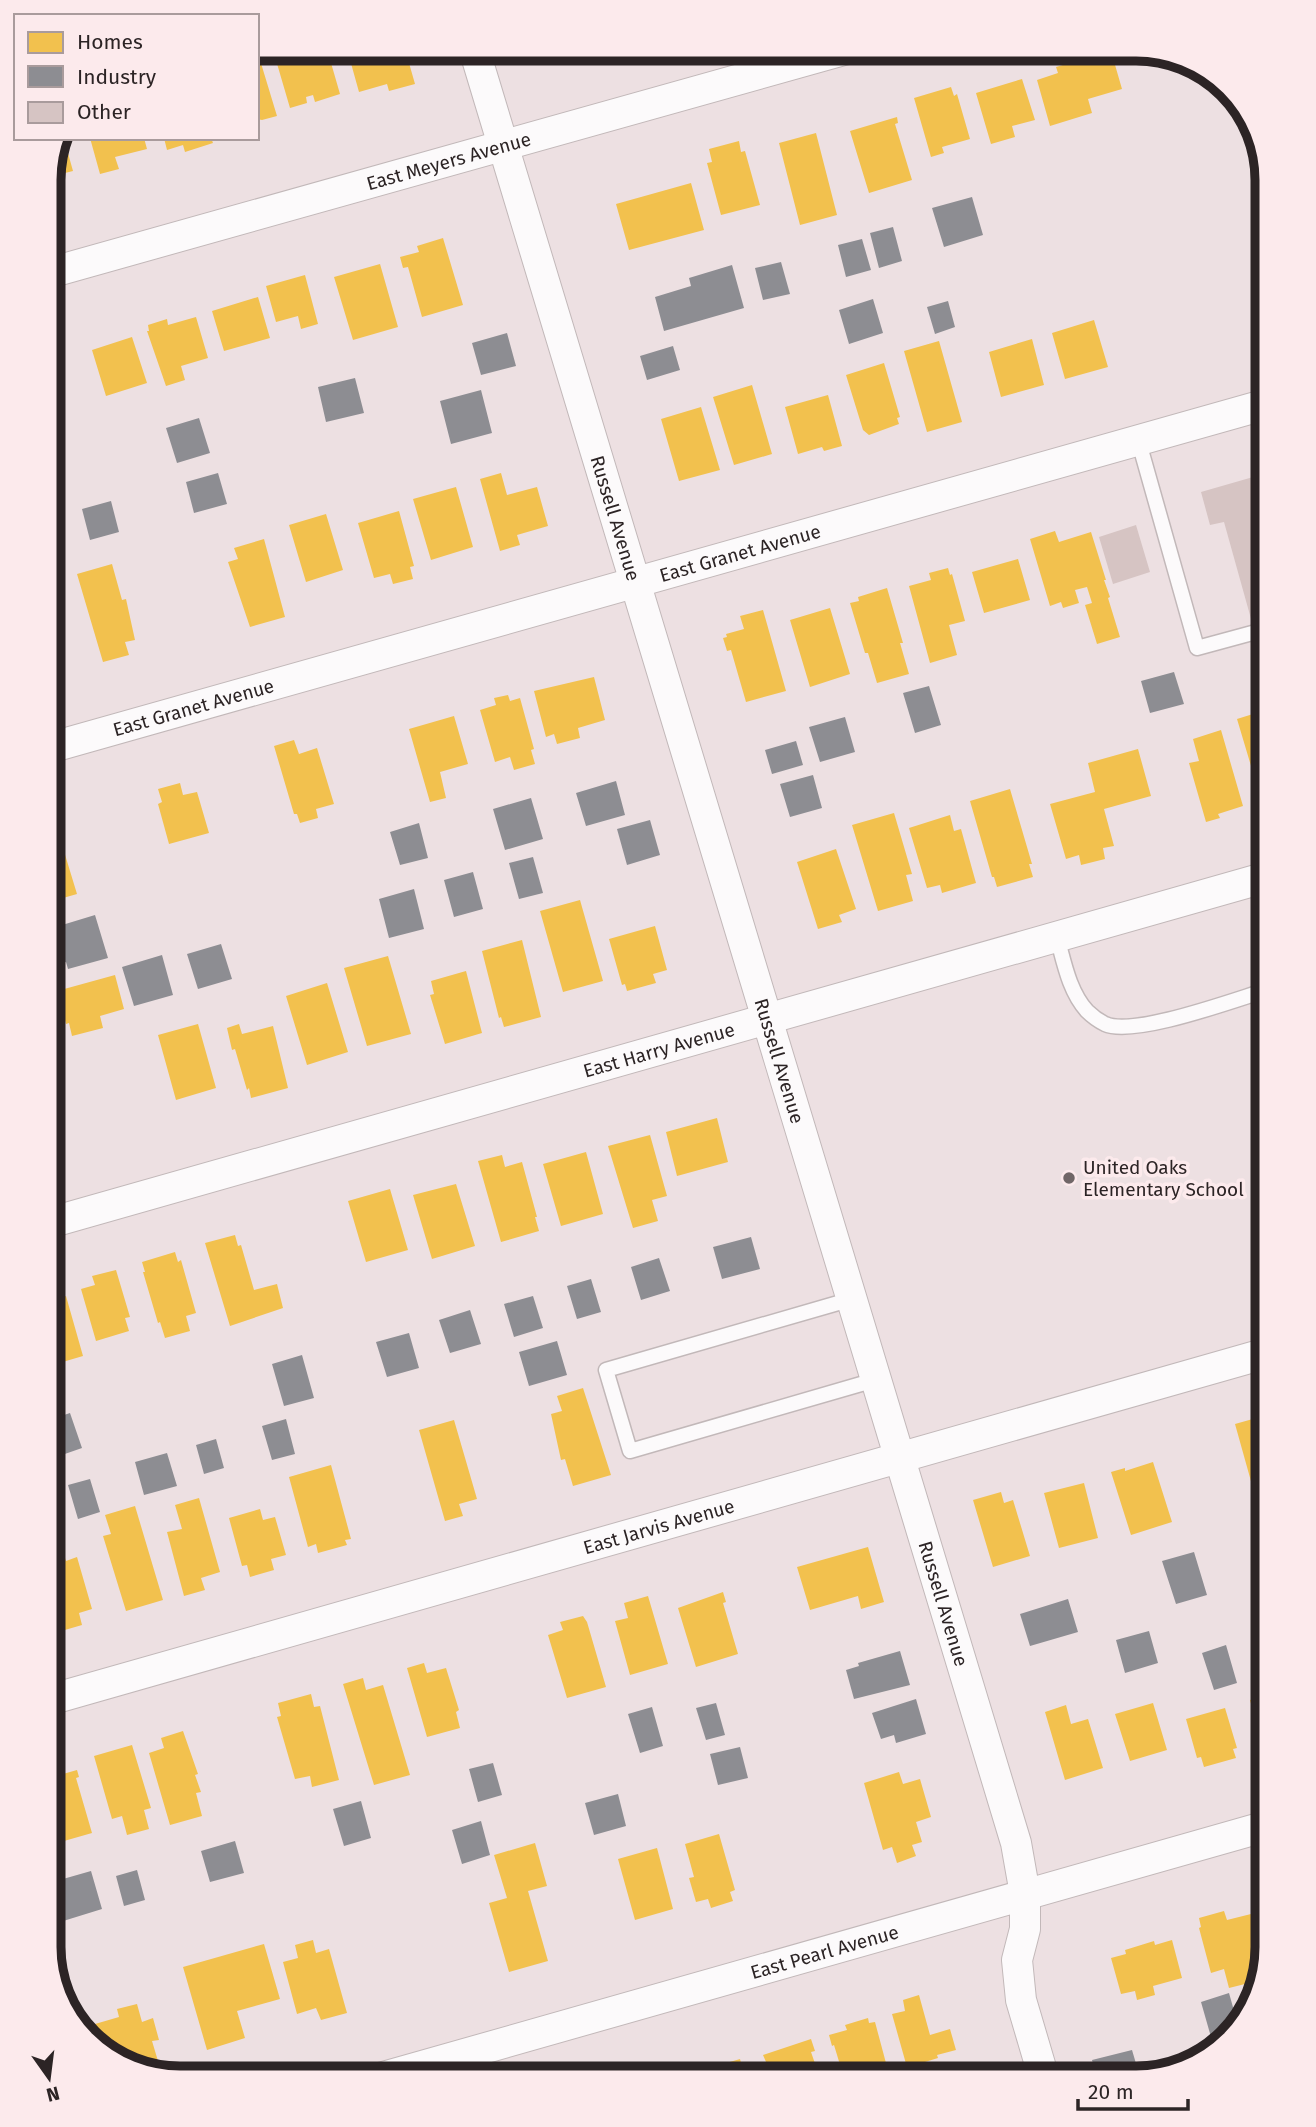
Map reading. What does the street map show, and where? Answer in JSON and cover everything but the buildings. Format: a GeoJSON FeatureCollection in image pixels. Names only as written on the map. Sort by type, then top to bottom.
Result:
{"type":"FeatureCollection","features":[{"type":"Feature","properties":{"kind":"street","name":"Russell Avenue"},"geometry":{"type":"LineString","coordinates":[[478,61],[1016,1843],[1025,1894],[1025,1929],[1017,1960],[1021,2000],[1040,2066]]}},
{"type":"Feature","properties":{"kind":"street","name":"East Meyers Avenue"},"geometry":{"type":"LineString","coordinates":[[62,269],[802,62]]}},
{"type":"Feature","properties":{"kind":"street","name":"East Granet Avenue"},"geometry":{"type":"LineString","coordinates":[[62,744],[1255,407]]}},
{"type":"Feature","properties":{"kind":"street","name":"East Harry Avenue"},"geometry":{"type":"LineString","coordinates":[[61,1219],[1255,880]]}},
{"type":"Feature","properties":{"kind":"street","name":"East Jarvis Avenue"},"geometry":{"type":"LineString","coordinates":[[61,1697],[1255,1356]]}},
{"type":"Feature","properties":{"kind":"street","name":"East Pearl Avenue"},"geometry":{"type":"LineString","coordinates":[[425,2065],[1255,1829]]}},
{"type":"Feature","properties":{"kind":"lane"},"geometry":{"type":"LineString","coordinates":[[1138,439],[1197,648],[1255,632]]}},
{"type":"Feature","properties":{"kind":"lane"},"geometry":{"type":"LineString","coordinates":[[1057,937],[1073,991],[1088,1011],[1105,1024],[1129,1027],[1157,1022],[1255,993]]}},
{"type":"Feature","properties":{"kind":"lane"},"geometry":{"type":"LineString","coordinates":[[852,1299],[606,1370],[630,1451],[875,1380]]}},
{"type":"Feature","properties":{"kind":"place","name":"United Oaks Elementary School"},"geometry":{"type":"Point","coordinates":[1069,1178]}}]}
